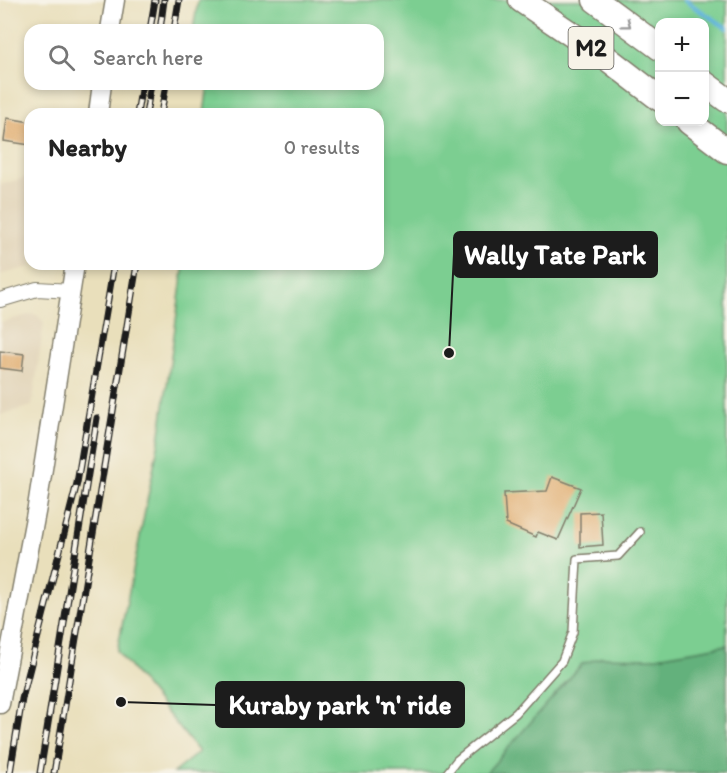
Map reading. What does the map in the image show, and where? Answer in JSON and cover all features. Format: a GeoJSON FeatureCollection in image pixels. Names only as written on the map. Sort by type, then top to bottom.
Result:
{"type":"FeatureCollection","features":[{"type":"Feature","properties":{"kind":"highway","name":"M2"},"geometry":{"type":"LineString","coordinates":[[521,0],[608,59],[655,95]]}},
{"type":"Feature","properties":{"kind":"highway","name":"M2"},"geometry":{"type":"LineString","coordinates":[[595,0],[655,44]]}},
{"type":"Feature","properties":{"kind":"highway"},"geometry":{"type":"LineString","coordinates":[[709,86],[727,100]]}},
{"type":"Feature","properties":{"kind":"highway"},"geometry":{"type":"LineString","coordinates":[[694,126],[727,151]]}},
{"type":"Feature","properties":{"kind":"main road"},"geometry":{"type":"LineString","coordinates":[[111,24],[115,0]]}},
{"type":"Feature","properties":{"kind":"main road"},"geometry":{"type":"LineString","coordinates":[[99,108],[101,90]]}},
{"type":"Feature","properties":{"kind":"main road"},"geometry":{"type":"LineString","coordinates":[[0,704],[38,507],[74,270]]}},
{"type":"Feature","properties":{"kind":"street"},"geometry":{"type":"LineString","coordinates":[[0,300],[37,289],[71,291]]}},
{"type":"Feature","properties":{"kind":"lane"},"geometry":{"type":"LineString","coordinates":[[447,773],[457,760],[516,713],[562,661],[573,632],[577,559],[618,556],[640,532]]}},
{"type":"Feature","properties":{"kind":"shaded area"},"geometry":{"type":"Polygon","coordinates":[[[24,178],[24,268],[0,275],[0,185],[24,178]]]}},
{"type":"Feature","properties":{"kind":"shaded area"},"geometry":{"type":"Polygon","coordinates":[[[31,314],[37,315],[44,322],[32,406],[0,415],[0,323],[31,314]]]}},
{"type":"Feature","properties":{"kind":"green space"},"geometry":{"type":"Polygon","coordinates":[[[198,0],[727,0],[727,773],[173,773],[199,752],[117,651],[159,441],[183,270],[384,270],[384,108],[205,108],[207,90],[384,90],[384,24],[194,24],[198,0]]]}},
{"type":"Feature","properties":{"kind":"green space"},"geometry":{"type":"Polygon","coordinates":[[[727,645],[727,773],[486,773],[582,664],[602,657],[651,658],[727,645]]]}},
{"type":"Feature","properties":{"kind":"building"},"geometry":{"type":"Polygon","coordinates":[[[7,118],[24,121],[24,144],[4,141],[7,118]]]}},
{"type":"Feature","properties":{"kind":"building"},"geometry":{"type":"Polygon","coordinates":[[[0,351],[24,354],[22,371],[0,368],[0,351]]]}},
{"type":"Feature","properties":{"kind":"building"},"geometry":{"type":"Polygon","coordinates":[[[552,477],[581,488],[558,540],[538,532],[536,537],[506,524],[504,493],[547,491],[552,477]]]}},
{"type":"Feature","properties":{"kind":"building"},"geometry":{"type":"Polygon","coordinates":[[[601,512],[603,545],[580,547],[580,513],[601,512]]]}},
{"type":"Feature","properties":{"kind":"waterway"},"geometry":{"type":"LineString","coordinates":[[684,0],[727,28]]}},
{"type":"Feature","properties":{"kind":"railway"},"geometry":{"type":"LineString","coordinates":[[151,24],[155,0]]}},
{"type":"Feature","properties":{"kind":"railway"},"geometry":{"type":"LineString","coordinates":[[161,24],[164,0]]}},
{"type":"Feature","properties":{"kind":"railway"},"geometry":{"type":"LineString","coordinates":[[175,24],[179,0]]}},
{"type":"Feature","properties":{"kind":"railway"},"geometry":{"type":"LineString","coordinates":[[138,108],[141,90]]}},
{"type":"Feature","properties":{"kind":"railway"},"geometry":{"type":"LineString","coordinates":[[147,108],[150,90]]}},
{"type":"Feature","properties":{"kind":"railway"},"geometry":{"type":"LineString","coordinates":[[162,108],[165,90]]}},
{"type":"Feature","properties":{"kind":"railway"},"geometry":{"type":"LineString","coordinates":[[10,773],[22,699],[77,483],[113,270]]}},
{"type":"Feature","properties":{"kind":"railway"},"geometry":{"type":"LineString","coordinates":[[54,773],[136,270]]}},
{"type":"Feature","properties":{"kind":"railway"},"geometry":{"type":"LineString","coordinates":[[40,773],[97,418]]}},
{"type":"Feature","properties":{"kind":"place","name":"Wally Tate Park"},"geometry":{"type":"Point","coordinates":[449,353]}},
{"type":"Feature","properties":{"kind":"place","name":"Kuraby park 'n' ride"},"geometry":{"type":"Point","coordinates":[121,702]}}]}
